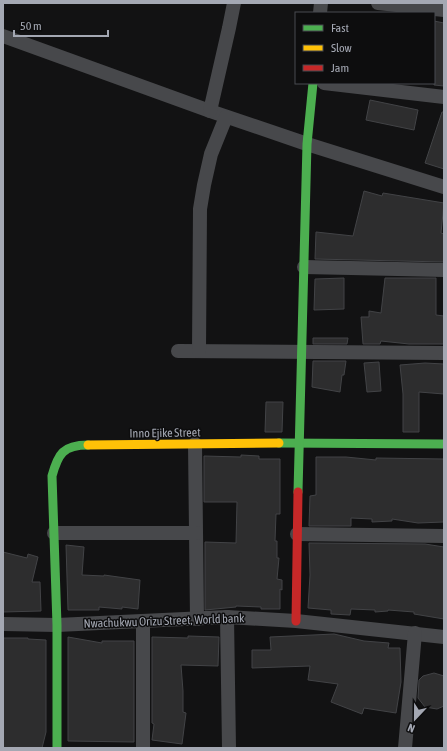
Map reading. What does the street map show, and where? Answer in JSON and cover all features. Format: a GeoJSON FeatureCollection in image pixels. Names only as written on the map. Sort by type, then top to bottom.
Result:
{"type":"FeatureCollection","features":[{"type":"Feature","properties":{"kind":"street"},"geometry":{"type":"LineString","coordinates":[[210,111],[234,3]]}},
{"type":"Feature","properties":{"kind":"street"},"geometry":{"type":"LineString","coordinates":[[378,3],[444,10]]}},
{"type":"Feature","properties":{"kind":"street"},"geometry":{"type":"LineString","coordinates":[[3,36],[226,117],[444,188]]}},
{"type":"Feature","properties":{"kind":"street"},"geometry":{"type":"LineString","coordinates":[[296,621],[307,144],[313,84]]}},
{"type":"Feature","properties":{"kind":"street"},"geometry":{"type":"LineString","coordinates":[[333,84],[444,97]]}},
{"type":"Feature","properties":{"kind":"street"},"geometry":{"type":"LineString","coordinates":[[199,351],[200,208],[211,154],[226,117]]}},
{"type":"Feature","properties":{"kind":"street"},"geometry":{"type":"LineString","coordinates":[[304,266],[444,270]]}},
{"type":"Feature","properties":{"kind":"street"},"geometry":{"type":"LineString","coordinates":[[178,351],[444,353]]}},
{"type":"Feature","properties":{"kind":"street","name":"Inno Ejike Street"},"geometry":{"type":"LineString","coordinates":[[57,748],[57,625],[52,476],[54,465],[60,454],[75,446],[299,443],[444,444]]}},
{"type":"Feature","properties":{"kind":"street"},"geometry":{"type":"LineString","coordinates":[[195,444],[197,619]]}},
{"type":"Feature","properties":{"kind":"street"},"geometry":{"type":"LineString","coordinates":[[54,533],[196,533]]}},
{"type":"Feature","properties":{"kind":"street"},"geometry":{"type":"LineString","coordinates":[[297,534],[444,536]]}},
{"type":"Feature","properties":{"kind":"street"},"geometry":{"type":"LineString","coordinates":[[228,617],[229,748]]}},
{"type":"Feature","properties":{"kind":"street","name":"Nwachukwu Orizu Street, World bank"},"geometry":{"type":"LineString","coordinates":[[3,624],[57,625],[228,617],[296,621],[444,637]]}},
{"type":"Feature","properties":{"kind":"street"},"geometry":{"type":"LineString","coordinates":[[142,621],[143,748]]}},
{"type":"Feature","properties":{"kind":"street"},"geometry":{"type":"LineString","coordinates":[[405,748],[415,633]]}},
{"type":"Feature","properties":{"kind":"building"},"geometry":{"type":"Polygon","coordinates":[[[435,21],[444,23],[444,86],[434,85],[435,21]]]}},
{"type":"Feature","properties":{"kind":"building"},"geometry":{"type":"Polygon","coordinates":[[[370,100],[418,110],[414,130],[366,120],[370,100]]]}},
{"type":"Feature","properties":{"kind":"building"},"geometry":{"type":"Polygon","coordinates":[[[442,112],[444,112],[444,169],[425,163],[442,112]]]}},
{"type":"Feature","properties":{"kind":"building"},"geometry":{"type":"Polygon","coordinates":[[[364,191],[382,196],[383,193],[444,203],[441,233],[444,234],[444,262],[315,259],[316,232],[353,236],[364,191]]]}},
{"type":"Feature","properties":{"kind":"building"},"geometry":{"type":"Polygon","coordinates":[[[344,278],[344,309],[314,310],[315,279],[344,278]]]}},
{"type":"Feature","properties":{"kind":"building"},"geometry":{"type":"Polygon","coordinates":[[[385,278],[436,278],[436,315],[444,316],[444,344],[409,344],[381,341],[380,344],[363,344],[361,317],[369,317],[369,311],[381,313],[385,278]]]}},
{"type":"Feature","properties":{"kind":"building"},"geometry":{"type":"Polygon","coordinates":[[[313,338],[348,338],[347,344],[313,344],[313,338]]]}},
{"type":"Feature","properties":{"kind":"building"},"geometry":{"type":"Polygon","coordinates":[[[313,361],[346,361],[344,375],[342,375],[340,392],[312,387],[313,361]]]}},
{"type":"Feature","properties":{"kind":"building"},"geometry":{"type":"Polygon","coordinates":[[[379,362],[381,391],[367,392],[364,363],[379,362]]]}},
{"type":"Feature","properties":{"kind":"building"},"geometry":{"type":"Polygon","coordinates":[[[425,363],[444,364],[444,394],[419,392],[419,432],[403,432],[403,394],[400,365],[425,363]]]}},
{"type":"Feature","properties":{"kind":"building"},"geometry":{"type":"Polygon","coordinates":[[[266,402],[283,402],[282,432],[265,432],[266,402]]]}},
{"type":"Feature","properties":{"kind":"building"},"geometry":{"type":"Polygon","coordinates":[[[241,455],[259,456],[259,459],[280,459],[280,514],[276,514],[275,541],[277,541],[277,558],[279,558],[277,579],[282,580],[282,590],[280,589],[280,609],[261,609],[261,607],[236,606],[205,610],[205,542],[236,543],[237,502],[204,502],[204,456],[241,457],[241,455]]]}},
{"type":"Feature","properties":{"kind":"building"},"geometry":{"type":"Polygon","coordinates":[[[316,457],[346,457],[376,460],[376,458],[444,459],[444,522],[418,523],[392,519],[392,521],[372,522],[372,519],[351,518],[351,526],[309,526],[310,496],[316,495],[316,457]]]}},
{"type":"Feature","properties":{"kind":"building"},"geometry":{"type":"Polygon","coordinates":[[[309,543],[425,544],[444,547],[444,619],[414,614],[414,612],[388,610],[375,612],[375,610],[351,609],[350,615],[331,614],[331,610],[308,608],[310,575],[309,543]]]}},
{"type":"Feature","properties":{"kind":"building"},"geometry":{"type":"Polygon","coordinates":[[[66,545],[84,547],[82,575],[104,575],[140,580],[138,609],[99,607],[99,610],[68,610],[66,545]]]}},
{"type":"Feature","properties":{"kind":"building"},"geometry":{"type":"Polygon","coordinates":[[[3,552],[27,558],[28,554],[38,557],[32,582],[40,582],[41,611],[3,612],[3,552]]]}},
{"type":"Feature","properties":{"kind":"building"},"geometry":{"type":"Polygon","coordinates":[[[334,634],[364,641],[389,643],[388,648],[400,648],[401,682],[396,713],[364,708],[362,714],[331,702],[338,684],[308,680],[310,666],[252,668],[252,650],[271,650],[270,637],[334,634]]]}},
{"type":"Feature","properties":{"kind":"building"},"geometry":{"type":"Polygon","coordinates":[[[188,636],[219,637],[218,666],[181,665],[183,712],[186,713],[182,744],[152,740],[154,724],[152,723],[152,637],[188,638],[188,636]]]}},
{"type":"Feature","properties":{"kind":"building"},"geometry":{"type":"Polygon","coordinates":[[[68,637],[102,643],[102,641],[134,641],[134,742],[68,741],[68,637]]]}},
{"type":"Feature","properties":{"kind":"building"},"geometry":{"type":"Polygon","coordinates":[[[3,638],[46,640],[46,732],[42,748],[3,748],[3,638]]]}},
{"type":"Feature","properties":{"kind":"building"},"geometry":{"type":"Polygon","coordinates":[[[434,673],[444,676],[444,706],[437,709],[425,707],[418,698],[419,680],[423,676],[434,673]]]}},
{"type":"Feature","properties":{"kind":"traffic: fast"},"geometry":{"type":"LineString","coordinates":[[298,492],[307,144],[313,84]]}},
{"type":"Feature","properties":{"kind":"traffic: fast"},"geometry":{"type":"LineString","coordinates":[[279,443],[444,444]]}},
{"type":"Feature","properties":{"kind":"traffic: fast"},"geometry":{"type":"LineString","coordinates":[[57,748],[57,625],[52,476],[59,457],[63,452],[67,449],[80,445],[88,445]]}},
{"type":"Feature","properties":{"kind":"traffic: slow"},"geometry":{"type":"LineString","coordinates":[[88,445],[279,443]]}},
{"type":"Feature","properties":{"kind":"traffic: jam"},"geometry":{"type":"LineString","coordinates":[[296,621],[298,492]]}}]}
